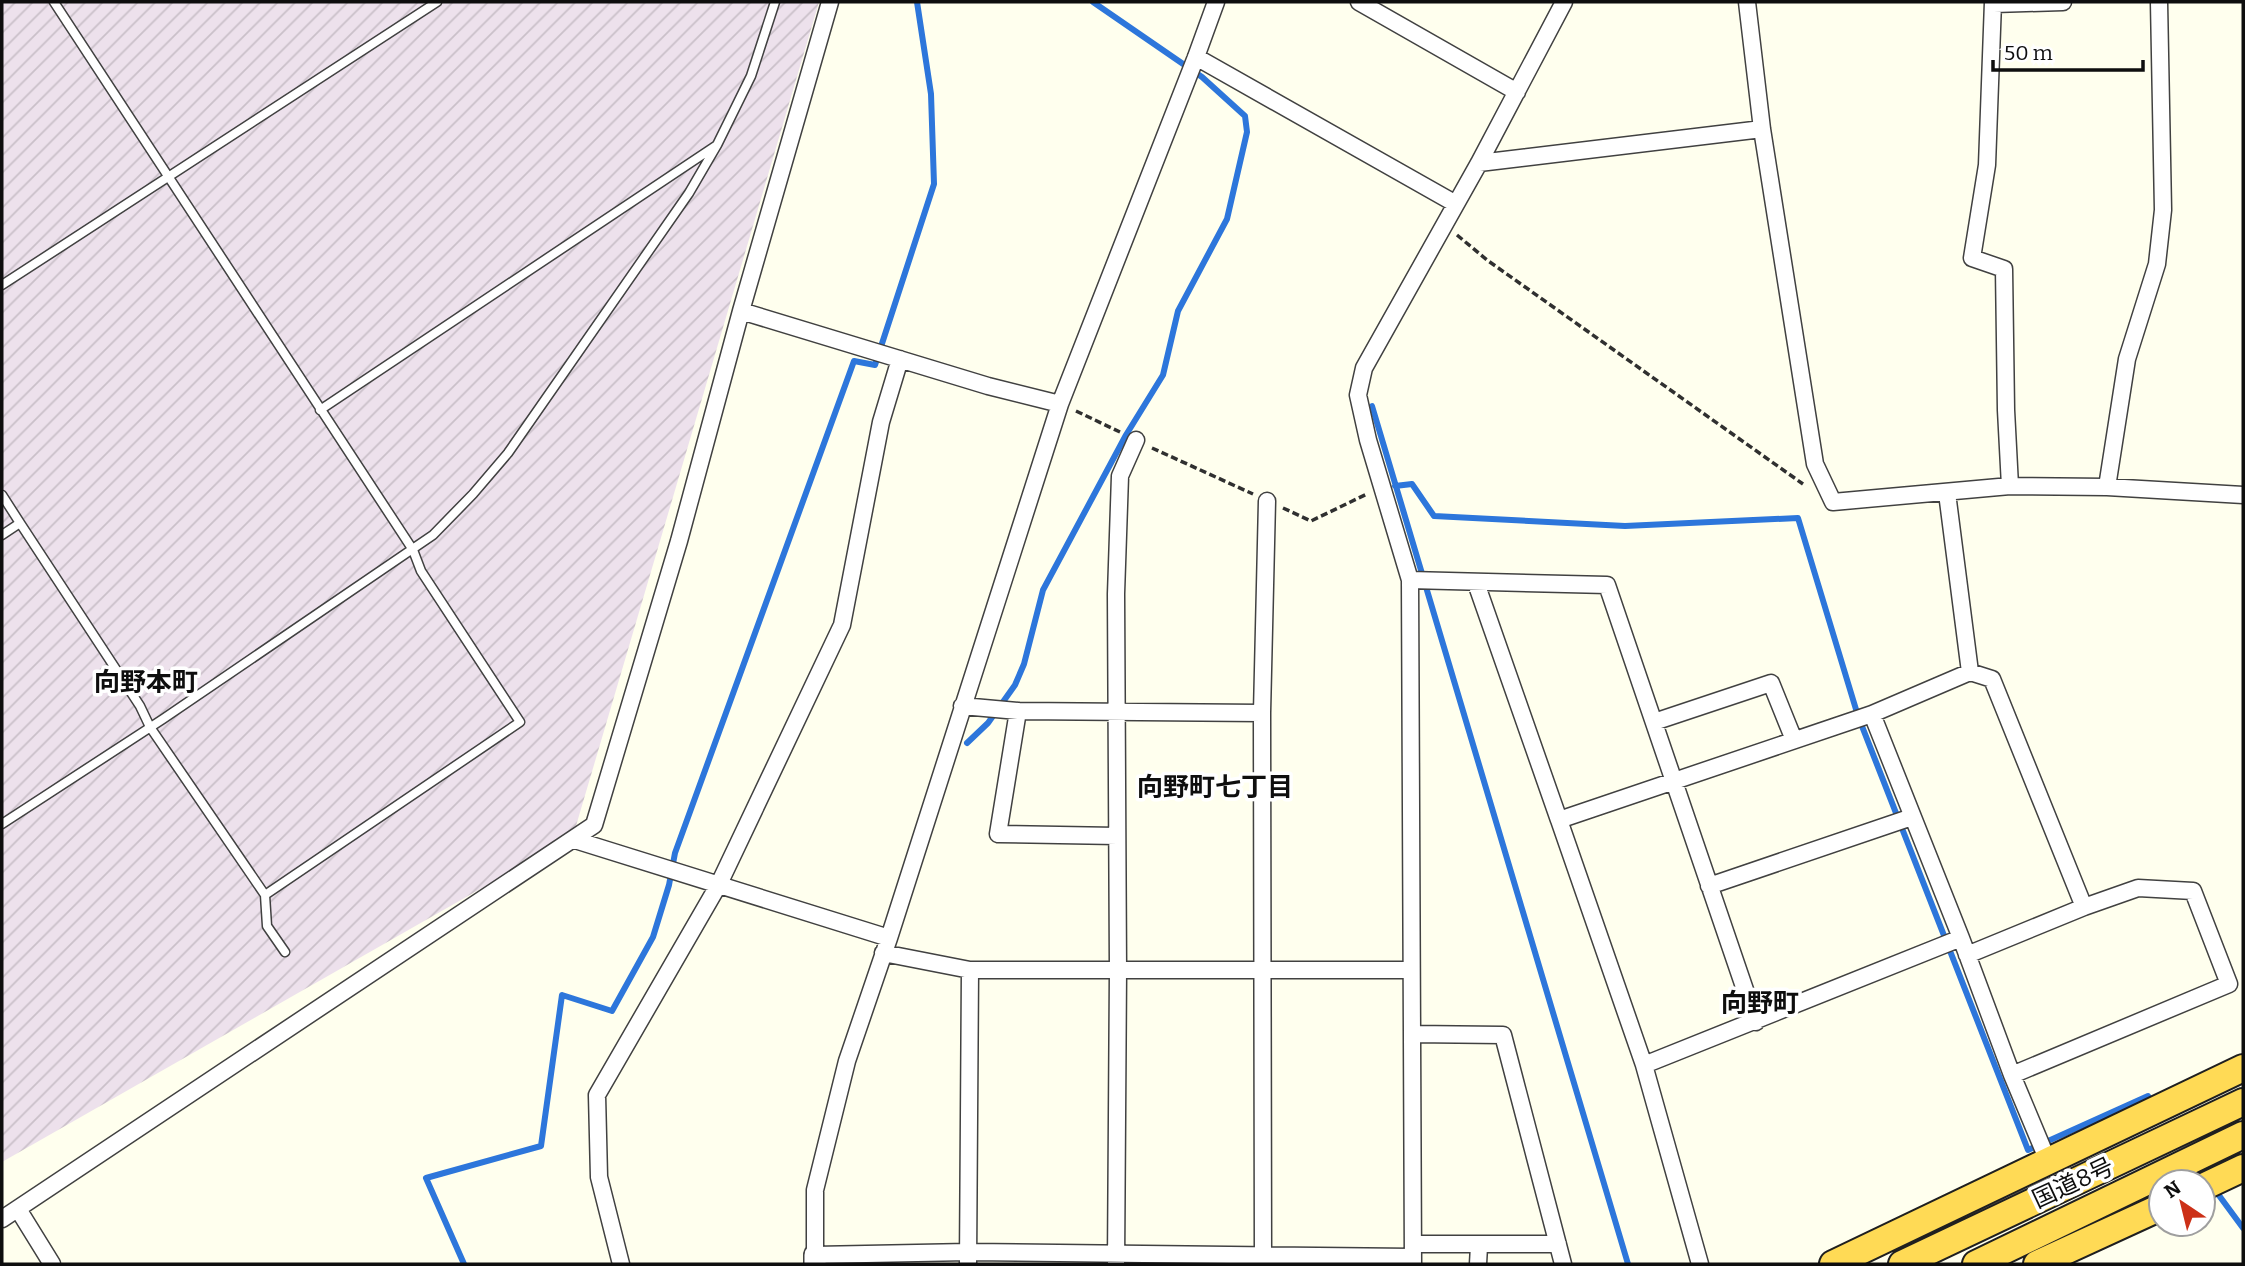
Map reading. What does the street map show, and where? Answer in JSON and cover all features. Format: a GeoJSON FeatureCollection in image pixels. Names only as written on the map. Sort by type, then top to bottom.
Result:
{"type":"FeatureCollection","features":[{"type":"Feature","properties":{"kind":"highway"},"geometry":{"type":"LineString","coordinates":[[1833,1264],[2243,1068]]}},
{"type":"Feature","properties":{"kind":"highway","name":"国道8号"},"geometry":{"type":"LineString","coordinates":[[1902,1264],[2243,1102]]}},
{"type":"Feature","properties":{"kind":"highway","name":"国道8号"},"geometry":{"type":"LineString","coordinates":[[1976,1264],[2243,1135]]}},
{"type":"Feature","properties":{"kind":"highway"},"geometry":{"type":"LineString","coordinates":[[2217,1180],[2243,1168]]}},
{"type":"Feature","properties":{"kind":"highway"},"geometry":{"type":"LineString","coordinates":[[2037,1264],[2147,1213]]}},
{"type":"Feature","properties":{"kind":"street"},"geometry":{"type":"LineString","coordinates":[[2,1219],[594,825],[680,541],[741,311],[831,2]]}},
{"type":"Feature","properties":{"kind":"street"},"geometry":{"type":"LineString","coordinates":[[1216,2],[1060,404],[847,1061],[816,1190],[815,1260],[1263,1260],[1413,1255],[1479,1246],[1558,1244]]}},
{"type":"Feature","properties":{"kind":"street"},"geometry":{"type":"LineString","coordinates":[[1359,2],[1517,92]]}},
{"type":"Feature","properties":{"kind":"street"},"geometry":{"type":"LineString","coordinates":[[1413,1255],[1410,580],[1368,440],[1358,395],[1364,368],[1479,163],[1564,2]]}},
{"type":"Feature","properties":{"kind":"street"},"geometry":{"type":"LineString","coordinates":[[1747,2],[1762,129],[1815,464],[1832,502],[2010,486],[2107,487],[2243,495]]}},
{"type":"Feature","properties":{"kind":"street"},"geometry":{"type":"LineString","coordinates":[[2010,486],[2004,269],[1972,258],[1987,165],[1993,3],[2063,2]]}},
{"type":"Feature","properties":{"kind":"street"},"geometry":{"type":"LineString","coordinates":[[2107,487],[2127,359],[2157,264],[2163,210],[2159,2]]}},
{"type":"Feature","properties":{"kind":"street"},"geometry":{"type":"LineString","coordinates":[[1196,57],[1456,204]]}},
{"type":"Feature","properties":{"kind":"street"},"geometry":{"type":"LineString","coordinates":[[1479,163],[1762,129]]}},
{"type":"Feature","properties":{"kind":"street"},"geometry":{"type":"LineString","coordinates":[[741,311],[988,386],[1060,404]]}},
{"type":"Feature","properties":{"kind":"street"},"geometry":{"type":"LineString","coordinates":[[621,1264],[599,1177],[597,1095],[719,884],[842,625],[881,422],[900,359]]}},
{"type":"Feature","properties":{"kind":"street"},"geometry":{"type":"LineString","coordinates":[[1116,1259],[1116,594],[1120,476],[1136,440]]}},
{"type":"Feature","properties":{"kind":"street"},"geometry":{"type":"LineString","coordinates":[[1947,493],[1970,672]]}},
{"type":"Feature","properties":{"kind":"street"},"geometry":{"type":"LineString","coordinates":[[1263,1260],[1262,713],[1267,500]]}},
{"type":"Feature","properties":{"kind":"street"},"geometry":{"type":"LineString","coordinates":[[1410,580],[1607,585],[1756,1021]]}},
{"type":"Feature","properties":{"kind":"street"},"geometry":{"type":"LineString","coordinates":[[1476,583],[1644,1065],[1700,1264]]}},
{"type":"Feature","properties":{"kind":"street"},"geometry":{"type":"LineString","coordinates":[[1559,820],[1861,718],[1970,672],[1993,679],[2084,907]]}},
{"type":"Feature","properties":{"kind":"street"},"geometry":{"type":"LineString","coordinates":[[1654,722],[1771,683],[1794,740]]}},
{"type":"Feature","properties":{"kind":"street"},"geometry":{"type":"LineString","coordinates":[[962,706],[1017,711],[1262,713]]}},
{"type":"Feature","properties":{"kind":"street"},"geometry":{"type":"LineString","coordinates":[[1017,711],[998,834],[1117,836]]}},
{"type":"Feature","properties":{"kind":"street"},"geometry":{"type":"LineString","coordinates":[[1861,718],[1904,820],[1961,937],[2012,1075],[2048,1161]]}},
{"type":"Feature","properties":{"kind":"street"},"geometry":{"type":"LineString","coordinates":[[1709,886],[1904,820]]}},
{"type":"Feature","properties":{"kind":"street"},"geometry":{"type":"LineString","coordinates":[[575,840],[719,884],[886,946],[970,970],[1411,970]]}},
{"type":"Feature","properties":{"kind":"street"},"geometry":{"type":"LineString","coordinates":[[1967,955],[2138,888],[2193,891],[2229,984],[2012,1075]]}},
{"type":"Feature","properties":{"kind":"street"},"geometry":{"type":"LineString","coordinates":[[1644,1065],[1961,937]]}},
{"type":"Feature","properties":{"kind":"street"},"geometry":{"type":"LineString","coordinates":[[968,1258],[970,970]]}},
{"type":"Feature","properties":{"kind":"street"},"geometry":{"type":"LineString","coordinates":[[1412,1034],[1503,1035],[1563,1264]]}},
{"type":"Feature","properties":{"kind":"street"},"geometry":{"type":"LineString","coordinates":[[18,1209],[52,1264]]}},
{"type":"Feature","properties":{"kind":"street"},"geometry":{"type":"LineString","coordinates":[[1478,1264],[1479,1246]]}},
{"type":"Feature","properties":{"kind":"lane"},"geometry":{"type":"LineString","coordinates":[[54,2],[413,550],[421,571],[520,722],[265,895]]}},
{"type":"Feature","properties":{"kind":"lane"},"geometry":{"type":"LineString","coordinates":[[2,285],[437,2]]}},
{"type":"Feature","properties":{"kind":"lane"},"geometry":{"type":"LineString","coordinates":[[2,824],[413,550],[433,535],[473,494],[508,453],[690,193],[751,76],[775,2]]}},
{"type":"Feature","properties":{"kind":"lane"},"geometry":{"type":"LineString","coordinates":[[320,410],[717,145]]}},
{"type":"Feature","properties":{"kind":"lane"},"geometry":{"type":"LineString","coordinates":[[2,495],[140,706],[150,727],[265,895],[267,926],[285,952]]}},
{"type":"Feature","properties":{"kind":"lane"},"geometry":{"type":"LineString","coordinates":[[2,535],[20,523]]}},
{"type":"Feature","properties":{"kind":"path"},"geometry":{"type":"LineString","coordinates":[[1445,225],[1486,260],[1832,502]]}},
{"type":"Feature","properties":{"kind":"path"},"geometry":{"type":"LineString","coordinates":[[1060,404],[1311,521],[1382,487]]}},
{"type":"Feature","properties":{"kind":"shaded area"},"geometry":{"type":"Polygon","coordinates":[[[2,2],[819,2],[573,836],[2,1162],[2,2]]]}},
{"type":"Feature","properties":{"kind":"waterway"},"geometry":{"type":"LineString","coordinates":[[464,1264],[426,1178],[541,1146],[562,995],[612,1011],[653,937],[669,885],[675,853],[854,361],[875,365],[934,184],[931,94],[917,2]]}},
{"type":"Feature","properties":{"kind":"waterway"},"geometry":{"type":"LineString","coordinates":[[967,743],[988,723],[1015,685],[1024,664],[1043,590],[1126,435],[1163,375],[1178,311],[1227,219],[1247,132],[1245,116],[1202,77],[1093,2]]}},
{"type":"Feature","properties":{"kind":"waterway"},"geometry":{"type":"LineString","coordinates":[[1372,406],[1628,1264]]}},
{"type":"Feature","properties":{"kind":"waterway"},"geometry":{"type":"LineString","coordinates":[[1395,486],[1412,484],[1434,516],[1625,526],[1798,518],[1858,716],[2028,1150],[2148,1096],[2154,1104]]}},
{"type":"Feature","properties":{"kind":"waterway"},"geometry":{"type":"LineString","coordinates":[[2217,1193],[2243,1228]]}},
{"type":"Feature","properties":{"kind":"district","name":"向野本町"},"geometry":{"type":"Point","coordinates":[146,682]}},
{"type":"Feature","properties":{"kind":"district","name":"向野町七丁目"},"geometry":{"type":"Point","coordinates":[1215,787]}},
{"type":"Feature","properties":{"kind":"district","name":"向野町"},"geometry":{"type":"Point","coordinates":[1760,1003]}}]}
